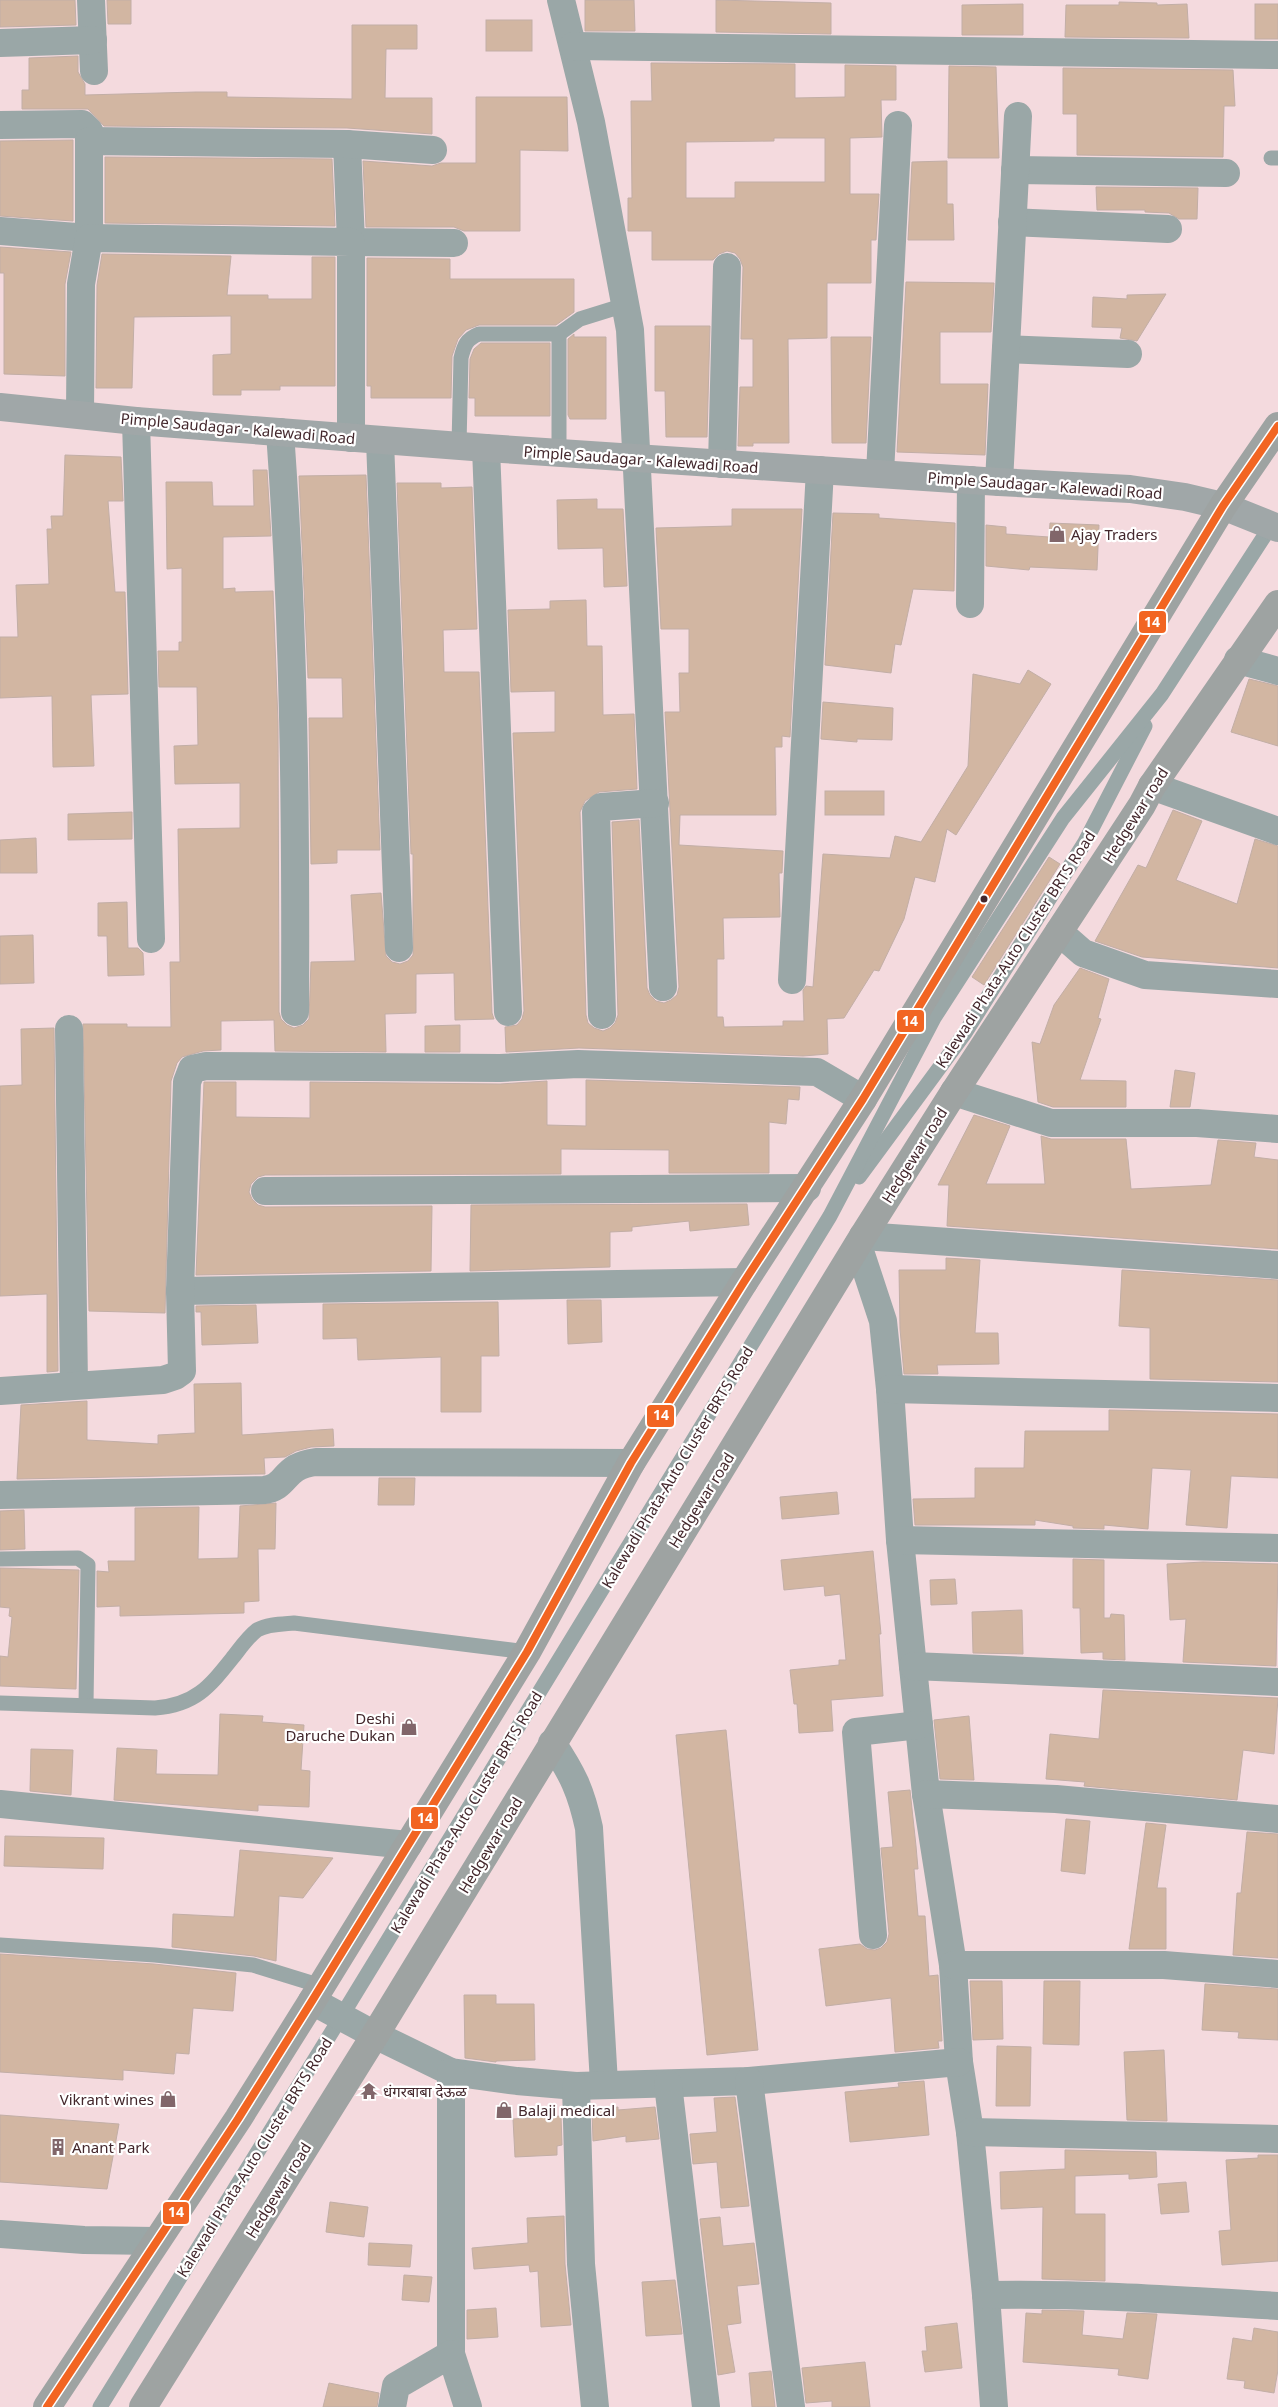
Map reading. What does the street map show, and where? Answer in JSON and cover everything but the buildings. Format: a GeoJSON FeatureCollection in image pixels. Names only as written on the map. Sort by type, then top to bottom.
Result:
{"type":"FeatureCollection","features":[{"type":"Feature","properties":{"kind":"main road","name":"Pimple Saudagar - Kalewadi Road"},"geometry":{"type":"LineString","coordinates":[[0,407],[80,414],[136,422],[637,459],[1130,489],[1185,497],[1222,506],[1276,523]]}},
{"type":"Feature","properties":{"kind":"main road"},"geometry":{"type":"LineString","coordinates":[[47,2407],[238,2119],[528,1652],[631,1463],[744,1282],[863,1099],[1222,506],[1278,426]]}},
{"type":"Feature","properties":{"kind":"main road","name":"Hedgewar road"},"geometry":{"type":"LineString","coordinates":[[143,2407],[375,2036],[860,1241],[954,1092],[1142,805],[1152,786],[1278,604]]}},
{"type":"Feature","properties":{"kind":"street"},"geometry":{"type":"LineString","coordinates":[[92,0],[94,71]]}},
{"type":"Feature","properties":{"kind":"street"},"geometry":{"type":"LineString","coordinates":[[561,0],[591,122],[630,330],[663,987]]}},
{"type":"Feature","properties":{"kind":"street"},"geometry":{"type":"LineString","coordinates":[[0,43],[93,40]]}},
{"type":"Feature","properties":{"kind":"street"},"geometry":{"type":"LineString","coordinates":[[572,46],[1278,55]]}},
{"type":"Feature","properties":{"kind":"street"},"geometry":{"type":"LineString","coordinates":[[999,482],[1018,116]]}},
{"type":"Feature","properties":{"kind":"street"},"geometry":{"type":"LineString","coordinates":[[0,125],[82,124],[88,131],[89,238],[80,284],[80,414]]}},
{"type":"Feature","properties":{"kind":"street"},"geometry":{"type":"LineString","coordinates":[[880,473],[898,126]]}},
{"type":"Feature","properties":{"kind":"street"},"geometry":{"type":"LineString","coordinates":[[89,141],[347,144],[433,150]]}},
{"type":"Feature","properties":{"kind":"street"},"geometry":{"type":"LineString","coordinates":[[347,144],[351,242],[351,438]]}},
{"type":"Feature","properties":{"kind":"street"},"geometry":{"type":"LineString","coordinates":[[1015,170],[1226,173]]}},
{"type":"Feature","properties":{"kind":"street"},"geometry":{"type":"LineString","coordinates":[[1012,222],[1168,229]]}},
{"type":"Feature","properties":{"kind":"street"},"geometry":{"type":"LineString","coordinates":[[0,231],[89,238],[454,244]]}},
{"type":"Feature","properties":{"kind":"street"},"geometry":{"type":"LineString","coordinates":[[722,464],[727,267]]}},
{"type":"Feature","properties":{"kind":"street"},"geometry":{"type":"LineString","coordinates":[[1006,349],[1128,354]]}},
{"type":"Feature","properties":{"kind":"street"},"geometry":{"type":"LineString","coordinates":[[136,422],[151,940]]}},
{"type":"Feature","properties":{"kind":"street"},"geometry":{"type":"LineString","coordinates":[[280,432],[288,542],[294,731],[295,1012]]}},
{"type":"Feature","properties":{"kind":"street"},"geometry":{"type":"LineString","coordinates":[[380,440],[399,948]]}},
{"type":"Feature","properties":{"kind":"street"},"geometry":{"type":"LineString","coordinates":[[486,448],[508,1012]]}},
{"type":"Feature","properties":{"kind":"street"},"geometry":{"type":"LineString","coordinates":[[792,980],[820,470]]}},
{"type":"Feature","properties":{"kind":"street"},"geometry":{"type":"LineString","coordinates":[[970,604],[971,480]]}},
{"type":"Feature","properties":{"kind":"street"},"geometry":{"type":"LineString","coordinates":[[1238,660],[1278,671]]}},
{"type":"Feature","properties":{"kind":"street"},"geometry":{"type":"LineString","coordinates":[[1152,786],[1278,831]]}},
{"type":"Feature","properties":{"kind":"street"},"geometry":{"type":"LineString","coordinates":[[602,1014],[596,812],[601,807],[655,803]]}},
{"type":"Feature","properties":{"kind":"street"},"geometry":{"type":"LineString","coordinates":[[1059,932],[1083,953],[1145,975],[1278,984]]}},
{"type":"Feature","properties":{"kind":"street"},"geometry":{"type":"LineString","coordinates":[[69,1029],[74,1385]]}},
{"type":"Feature","properties":{"kind":"street"},"geometry":{"type":"LineString","coordinates":[[0,1391],[163,1380],[175,1376],[182,1371],[180,1291],[187,1082],[192,1069],[206,1066],[500,1068],[578,1064],[817,1072],[863,1099]]}},
{"type":"Feature","properties":{"kind":"street"},"geometry":{"type":"LineString","coordinates":[[954,1092],[1051,1123],[1071,1121],[1197,1123],[1278,1129]]}},
{"type":"Feature","properties":{"kind":"street"},"geometry":{"type":"LineString","coordinates":[[265,1191],[806,1188]]}},
{"type":"Feature","properties":{"kind":"street"},"geometry":{"type":"LineString","coordinates":[[994,2407],[986,2295],[970,2132],[959,2062],[953,1965],[926,1794],[900,1540],[890,1389],[883,1321],[860,1241],[1278,1265]]}},
{"type":"Feature","properties":{"kind":"street"},"geometry":{"type":"LineString","coordinates":[[180,1291],[744,1282]]}},
{"type":"Feature","properties":{"kind":"street"},"geometry":{"type":"LineString","coordinates":[[890,1389],[1278,1398]]}},
{"type":"Feature","properties":{"kind":"street"},"geometry":{"type":"LineString","coordinates":[[0,1494],[274,1489],[282,1484],[294,1469],[316,1462],[631,1463]]}},
{"type":"Feature","properties":{"kind":"street"},"geometry":{"type":"LineString","coordinates":[[900,1540],[1278,1548]]}},
{"type":"Feature","properties":{"kind":"street"},"geometry":{"type":"LineString","coordinates":[[914,1666],[1278,1682]]}},
{"type":"Feature","properties":{"kind":"street"},"geometry":{"type":"LineString","coordinates":[[873,1935],[856,1732],[919,1724]]}},
{"type":"Feature","properties":{"kind":"street"},"geometry":{"type":"LineString","coordinates":[[552,1743],[572,1773],[582,1797],[589,1828],[604,2084]]}},
{"type":"Feature","properties":{"kind":"street"},"geometry":{"type":"LineString","coordinates":[[926,1794],[1056,1800],[1278,1819]]}},
{"type":"Feature","properties":{"kind":"street"},"geometry":{"type":"LineString","coordinates":[[0,1804],[408,1845]]}},
{"type":"Feature","properties":{"kind":"street"},"geometry":{"type":"LineString","coordinates":[[953,1965],[1164,1965],[1278,1974]]}},
{"type":"Feature","properties":{"kind":"street"},"geometry":{"type":"LineString","coordinates":[[316,1993],[341,2017],[375,2036],[451,2072],[517,2081],[576,2086],[749,2081],[959,2062]]}},
{"type":"Feature","properties":{"kind":"street"},"geometry":{"type":"LineString","coordinates":[[451,2072],[451,2354],[468,2407]]}},
{"type":"Feature","properties":{"kind":"street"},"geometry":{"type":"LineString","coordinates":[[749,2081],[791,2407]]}},
{"type":"Feature","properties":{"kind":"street"},"geometry":{"type":"LineString","coordinates":[[668,2084],[706,2407]]}},
{"type":"Feature","properties":{"kind":"street"},"geometry":{"type":"LineString","coordinates":[[576,2086],[581,2264],[595,2407]]}},
{"type":"Feature","properties":{"kind":"street"},"geometry":{"type":"LineString","coordinates":[[970,2132],[1278,2139]]}},
{"type":"Feature","properties":{"kind":"street"},"geometry":{"type":"LineString","coordinates":[[0,2234],[84,2240],[156,2241]]}},
{"type":"Feature","properties":{"kind":"street"},"geometry":{"type":"LineString","coordinates":[[986,2295],[1024,2294],[1176,2299],[1278,2306]]}},
{"type":"Feature","properties":{"kind":"street"},"geometry":{"type":"LineString","coordinates":[[392,2407],[396,2386],[451,2354]]}},
{"type":"Feature","properties":{"kind":"lane"},"geometry":{"type":"LineString","coordinates":[[459,445],[461,358],[464,345],[471,337],[479,334],[559,334],[580,319],[625,305]]}},
{"type":"Feature","properties":{"kind":"lane"},"geometry":{"type":"LineString","coordinates":[[559,334],[559,453]]}},
{"type":"Feature","properties":{"kind":"lane","name":"Kalewadi Phata-Auto Cluster BRTS Road"},"geometry":{"type":"LineString","coordinates":[[100,2407],[341,2017],[830,1216],[934,1018],[1064,818],[1162,694],[1276,523]]}},
{"type":"Feature","properties":{"kind":"lane","name":"Kalewadi Phata-Auto Cluster BRTS Road"},"geometry":{"type":"LineString","coordinates":[[830,1216],[970,1024],[1085,842],[1162,694]]}},
{"type":"Feature","properties":{"kind":"lane"},"geometry":{"type":"LineString","coordinates":[[0,1559],[78,1558],[88,1565],[86,1705]]}},
{"type":"Feature","properties":{"kind":"lane"},"geometry":{"type":"LineString","coordinates":[[0,1703],[175,1707],[197,1696],[217,1677],[245,1641],[259,1629],[294,1622],[528,1652]]}},
{"type":"Feature","properties":{"kind":"lane"},"geometry":{"type":"LineString","coordinates":[[0,1945],[155,1955],[252,1965],[316,1993]]}},
{"type":"Feature","properties":{"kind":"transit line","name":"14"},"geometry":{"type":"LineString","coordinates":[[47,2407],[238,2119],[312,2001],[527,1652],[631,1463],[744,1282],[863,1099],[1223,506],[1278,426]]}},
{"type":"Feature","properties":{"kind":"place","name":"Ajay Traders"},"geometry":{"type":"Point","coordinates":[1057,534]}},
{"type":"Feature","properties":{"kind":"place","name":"Deshi Daruche Dukan"},"geometry":{"type":"Point","coordinates":[409,1727]}},
{"type":"Feature","properties":{"kind":"place","name":"धंगरबाबा देऊळ"},"geometry":{"type":"Point","coordinates":[369,2091]}},
{"type":"Feature","properties":{"kind":"place","name":"Vikrant wines"},"geometry":{"type":"Point","coordinates":[168,2099]}},
{"type":"Feature","properties":{"kind":"place","name":"Balaji medical"},"geometry":{"type":"Point","coordinates":[504,2110]}},
{"type":"Feature","properties":{"kind":"place","name":"Anant Park"},"geometry":{"type":"Point","coordinates":[58,2147]}}]}
